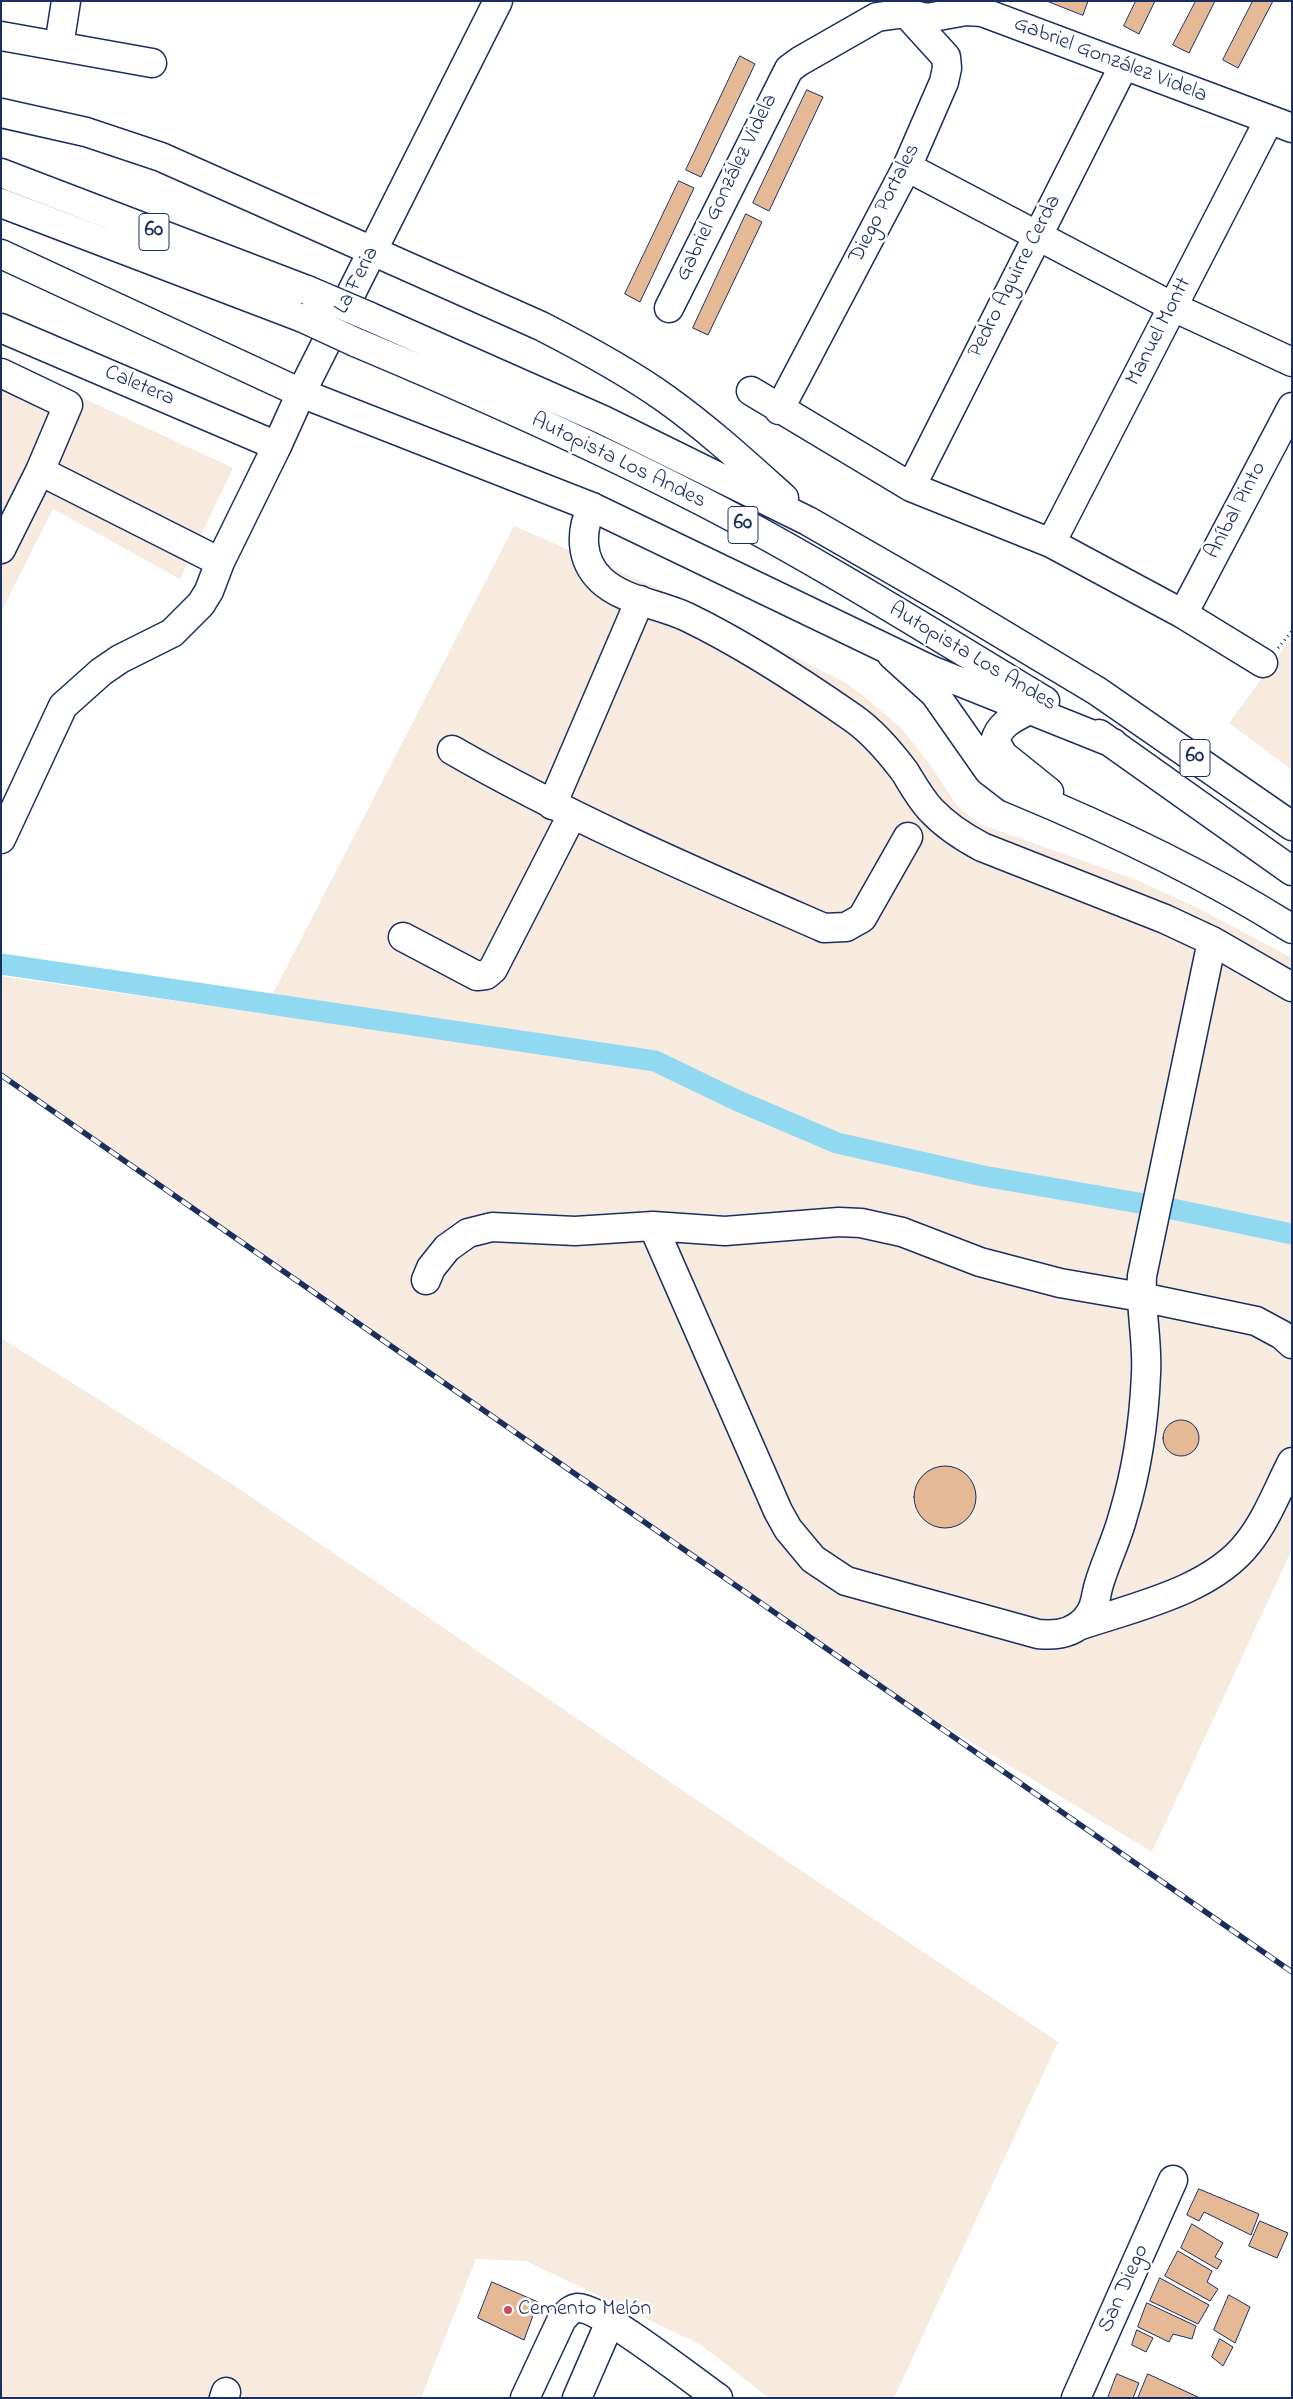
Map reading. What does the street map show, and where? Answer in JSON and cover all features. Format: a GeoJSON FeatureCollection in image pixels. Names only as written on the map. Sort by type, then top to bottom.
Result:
{"type":"FeatureCollection","features":[{"type":"Feature","properties":{"kind":"main road"},"geometry":{"type":"LineString","coordinates":[[59,46],[66,1]]}},
{"type":"Feature","properties":{"kind":"main road","name":"La Feria"},"geometry":{"type":"LineString","coordinates":[[1,839],[62,706],[101,672],[140,649],[161,640],[182,626],[209,591],[220,562],[301,393],[374,252],[498,1]]}},
{"type":"Feature","properties":{"kind":"main road","name":"Gabriel González Videla"},"geometry":{"type":"LineString","coordinates":[[669,308],[789,70],[800,61],[877,17],[906,7],[927,18],[966,11],[982,12],[1280,124]]}},
{"type":"Feature","properties":{"kind":"main road","name":"Diego Portales"},"geometry":{"type":"LineString","coordinates":[[779,410],[907,167],[944,82],[947,68],[946,57],[906,7]]}},
{"type":"Feature","properties":{"kind":"main road"},"geometry":{"type":"LineString","coordinates":[[1,36],[152,63]]}},
{"type":"Feature","properties":{"kind":"main road","name":"Pedro Aguirre Cerda"},"geometry":{"type":"LineString","coordinates":[[911,487],[1123,66]]}},
{"type":"Feature","properties":{"kind":"main road"},"geometry":{"type":"LineString","coordinates":[[1,113],[86,132],[161,157],[541,326],[629,374],[703,427],[808,521]]}},
{"type":"Feature","properties":{"kind":"main road","name":"Manuel Montt"},"geometry":{"type":"LineString","coordinates":[[1051,543],[1173,307],[1280,124]]}},
{"type":"Feature","properties":{"kind":"main road"},"geometry":{"type":"LineString","coordinates":[[907,167],[1173,307],[1292,362]]}},
{"type":"Feature","properties":{"kind":"main road","name":"Autopista Los Andes"},"geometry":{"type":"LineString","coordinates":[[1,173],[306,290],[368,316],[603,420],[808,521],[947,600],[1097,691],[1292,826]]}},
{"type":"Feature","properties":{"kind":"main road","name":"Autopista Los Andes"},"geometry":{"type":"LineString","coordinates":[[1,203],[303,318],[467,390],[688,494],[849,583],[1113,743],[1292,871]]}},
{"type":"Feature","properties":{"kind":"main road"},"geometry":{"type":"LineString","coordinates":[[1,254],[301,393],[592,507],[933,670],[1113,743]]}},
{"type":"Feature","properties":{"kind":"main road","name":"Caletera"},"geometry":{"type":"LineString","coordinates":[[1,328],[277,446]]}},
{"type":"Feature","properties":{"kind":"main road"},"geometry":{"type":"LineString","coordinates":[[1,373],[68,405],[40,471],[1,549]]}},
{"type":"Feature","properties":{"kind":"main road"},"geometry":{"type":"LineString","coordinates":[[750,391],[911,487],[1051,543],[1183,614],[1263,663]]}},
{"type":"Feature","properties":{"kind":"main road","name":"Aníbal Pinto"},"geometry":{"type":"LineString","coordinates":[[1183,614],[1292,407]]}},
{"type":"Feature","properties":{"kind":"main road"},"geometry":{"type":"LineString","coordinates":[[40,471],[220,562]]}},
{"type":"Feature","properties":{"kind":"main road"},"geometry":{"type":"LineString","coordinates":[[592,507],[584,529],[585,552],[595,574],[609,586],[686,617],[726,638],[855,719],[891,754],[916,792],[946,824],[963,837],[982,847],[1166,918],[1212,941],[1292,987]]}},
{"type":"Feature","properties":{"kind":"main road"},"geometry":{"type":"LineString","coordinates":[[403,938],[477,976],[486,975],[493,969],[562,810],[640,600]]}},
{"type":"Feature","properties":{"kind":"main road"},"geometry":{"type":"LineString","coordinates":[[884,647],[935,694],[996,778],[1011,788],[1154,852],[1209,880],[1292,929]]}},
{"type":"Feature","properties":{"kind":"main road"},"geometry":{"type":"LineString","coordinates":[[1029,710],[1007,722],[1002,727],[995,740],[997,746],[1003,755],[1022,772],[1096,826]]}},
{"type":"Feature","properties":{"kind":"main road"},"geometry":{"type":"LineString","coordinates":[[452,750],[562,810],[807,920],[832,929],[846,927],[862,918],[908,836],[916,792]]}},
{"type":"Feature","properties":{"kind":"main road"},"geometry":{"type":"LineString","coordinates":[[908,836],[963,837]]}},
{"type":"Feature","properties":{"kind":"main road"},"geometry":{"type":"LineString","coordinates":[[1078,1626],[1086,1619],[1095,1603],[1099,1586],[1124,1516],[1140,1443],[1147,1350],[1141,1297],[1146,1255],[1212,941]]}},
{"type":"Feature","properties":{"kind":"main road"},"geometry":{"type":"LineString","coordinates":[[426,1280],[431,1268],[447,1248],[457,1240],[480,1229],[504,1226],[575,1231],[653,1226],[761,1230],[818,1223],[861,1223],[902,1232],[972,1259],[1020,1274],[1092,1290],[1141,1297],[1256,1321],[1282,1335],[1292,1344]]}},
{"type":"Feature","properties":{"kind":"main road"},"geometry":{"type":"LineString","coordinates":[[653,1226],[778,1511],[792,1534],[813,1559],[846,1581],[1038,1634],[1059,1634],[1192,1586],[1221,1569],[1248,1544],[1259,1527],[1292,1462]]}},
{"type":"Feature","properties":{"kind":"main road","name":"San Diego"},"geometry":{"type":"LineString","coordinates":[[1076,2398],[1173,2180]]}},
{"type":"Feature","properties":{"kind":"main road"},"geometry":{"type":"LineString","coordinates":[[525,2398],[562,2319],[569,2310],[578,2308],[591,2310],[610,2322],[718,2398]]}},
{"type":"Feature","properties":{"kind":"main road"},"geometry":{"type":"LineString","coordinates":[[577,2398],[610,2322]]}},
{"type":"Feature","properties":{"kind":"shaded area"},"geometry":{"type":"Polygon","coordinates":[[[1,360],[233,468],[180,579],[53,509],[1,612],[1,360]]]}},
{"type":"Feature","properties":{"kind":"shaded area"},"geometry":{"type":"Polygon","coordinates":[[[514,526],[671,594],[846,683],[902,729],[934,770],[957,806],[980,824],[1137,880],[1198,908],[1292,958],[1292,1549],[1152,1852],[936,1721],[1,1075],[1,976],[260,1013],[268,1003],[514,526]]]}},
{"type":"Feature","properties":{"kind":"shaded area"},"geometry":{"type":"Polygon","coordinates":[[[1292,637],[1292,770],[1229,723],[1292,637]]]}},
{"type":"Feature","properties":{"kind":"shaded area"},"geometry":{"type":"Polygon","coordinates":[[[1,1338],[232,1484],[791,1864],[1058,2042],[894,2398],[769,2398],[701,2345],[526,2261],[476,2259],[421,2398],[1,2398],[1,1338]]]}},
{"type":"Feature","properties":{"kind":"building"},"geometry":{"type":"Polygon","coordinates":[[[1047,1],[1088,1],[1083,15],[1047,1]]]}},
{"type":"Feature","properties":{"kind":"building"},"geometry":{"type":"Polygon","coordinates":[[[1136,1],[1155,1],[1139,34],[1124,26],[1136,1]]]}},
{"type":"Feature","properties":{"kind":"building"},"geometry":{"type":"Polygon","coordinates":[[[1196,1],[1215,1],[1189,53],[1173,45],[1196,1]]]}},
{"type":"Feature","properties":{"kind":"building"},"geometry":{"type":"Polygon","coordinates":[[[1253,1],[1273,1],[1238,68],[1223,60],[1253,1]]]}},
{"type":"Feature","properties":{"kind":"building"},"geometry":{"type":"Polygon","coordinates":[[[740,56],[755,64],[701,177],[686,170],[740,56]]]}},
{"type":"Feature","properties":{"kind":"building"},"geometry":{"type":"Polygon","coordinates":[[[807,90],[823,97],[769,211],[753,203],[807,90]]]}},
{"type":"Feature","properties":{"kind":"building"},"geometry":{"type":"Polygon","coordinates":[[[679,181],[694,188],[640,302],[625,294],[679,181]]]}},
{"type":"Feature","properties":{"kind":"building"},"geometry":{"type":"Polygon","coordinates":[[[746,214],[762,222],[708,335],[693,328],[746,214]]]}},
{"type":"Feature","properties":{"kind":"building"},"geometry":{"type":"Polygon","coordinates":[[[1181,1420],[1194,1425],[1199,1438],[1194,1451],[1181,1456],[1168,1451],[1163,1438],[1168,1425],[1181,1420]]]}},
{"type":"Feature","properties":{"kind":"building"},"geometry":{"type":"Polygon","coordinates":[[[939,1466],[951,1466],[967,1475],[974,1485],[976,1497],[974,1509],[967,1519],[951,1528],[939,1528],[928,1523],[919,1514],[914,1503],[914,1491],[919,1480],[928,1471],[939,1466]]]}},
{"type":"Feature","properties":{"kind":"building"},"geometry":{"type":"Polygon","coordinates":[[[1199,2189],[1259,2214],[1251,2235],[1204,2212],[1199,2221],[1187,2215],[1199,2189]]]}},
{"type":"Feature","properties":{"kind":"building"},"geometry":{"type":"Polygon","coordinates":[[[1260,2221],[1288,2233],[1277,2258],[1249,2246],[1260,2221]]]}},
{"type":"Feature","properties":{"kind":"building"},"geometry":{"type":"Polygon","coordinates":[[[1192,2224],[1223,2243],[1215,2257],[1222,2261],[1217,2269],[1181,2248],[1192,2224]]]}},
{"type":"Feature","properties":{"kind":"building"},"geometry":{"type":"Polygon","coordinates":[[[1178,2251],[1212,2271],[1207,2282],[1218,2289],[1210,2301],[1165,2276],[1178,2251]]]}},
{"type":"Feature","properties":{"kind":"building"},"geometry":{"type":"Polygon","coordinates":[[[1160,2278],[1209,2305],[1198,2324],[1150,2301],[1160,2278]]]}},
{"type":"Feature","properties":{"kind":"building","name":"Cemento Melón"},"geometry":{"type":"Polygon","coordinates":[[[492,2282],[538,2302],[524,2340],[478,2318],[492,2282]]]}},
{"type":"Feature","properties":{"kind":"building"},"geometry":{"type":"Polygon","coordinates":[[[1229,2295],[1250,2307],[1235,2343],[1214,2330],[1229,2295]]]}},
{"type":"Feature","properties":{"kind":"building"},"geometry":{"type":"Polygon","coordinates":[[[1147,2303],[1196,2326],[1192,2339],[1173,2334],[1169,2342],[1138,2327],[1147,2303]]]}},
{"type":"Feature","properties":{"kind":"building"},"geometry":{"type":"Polygon","coordinates":[[[1137,2330],[1153,2338],[1146,2352],[1132,2345],[1137,2330]]]}},
{"type":"Feature","properties":{"kind":"building"},"geometry":{"type":"Polygon","coordinates":[[[1220,2339],[1233,2347],[1223,2366],[1212,2357],[1220,2339]]]}},
{"type":"Feature","properties":{"kind":"building"},"geometry":{"type":"Polygon","coordinates":[[[1117,2374],[1139,2383],[1133,2398],[1108,2398],[1117,2374]]]}},
{"type":"Feature","properties":{"kind":"building"},"geometry":{"type":"Polygon","coordinates":[[[1148,2374],[1200,2398],[1138,2398],[1148,2374]]]}},
{"type":"Feature","properties":{"kind":"waterway"},"geometry":{"type":"LineString","coordinates":[[1,964],[655,1061],[736,1100],[837,1143],[983,1176],[1168,1208],[1292,1234]]}},
{"type":"Feature","properties":{"kind":"railway"},"geometry":{"type":"LineString","coordinates":[[1,1075],[1292,1972]]}},
{"type":"Feature","properties":{"kind":"place","name":"Cemento Melón"},"geometry":{"type":"Point","coordinates":[508,2310]}}]}
